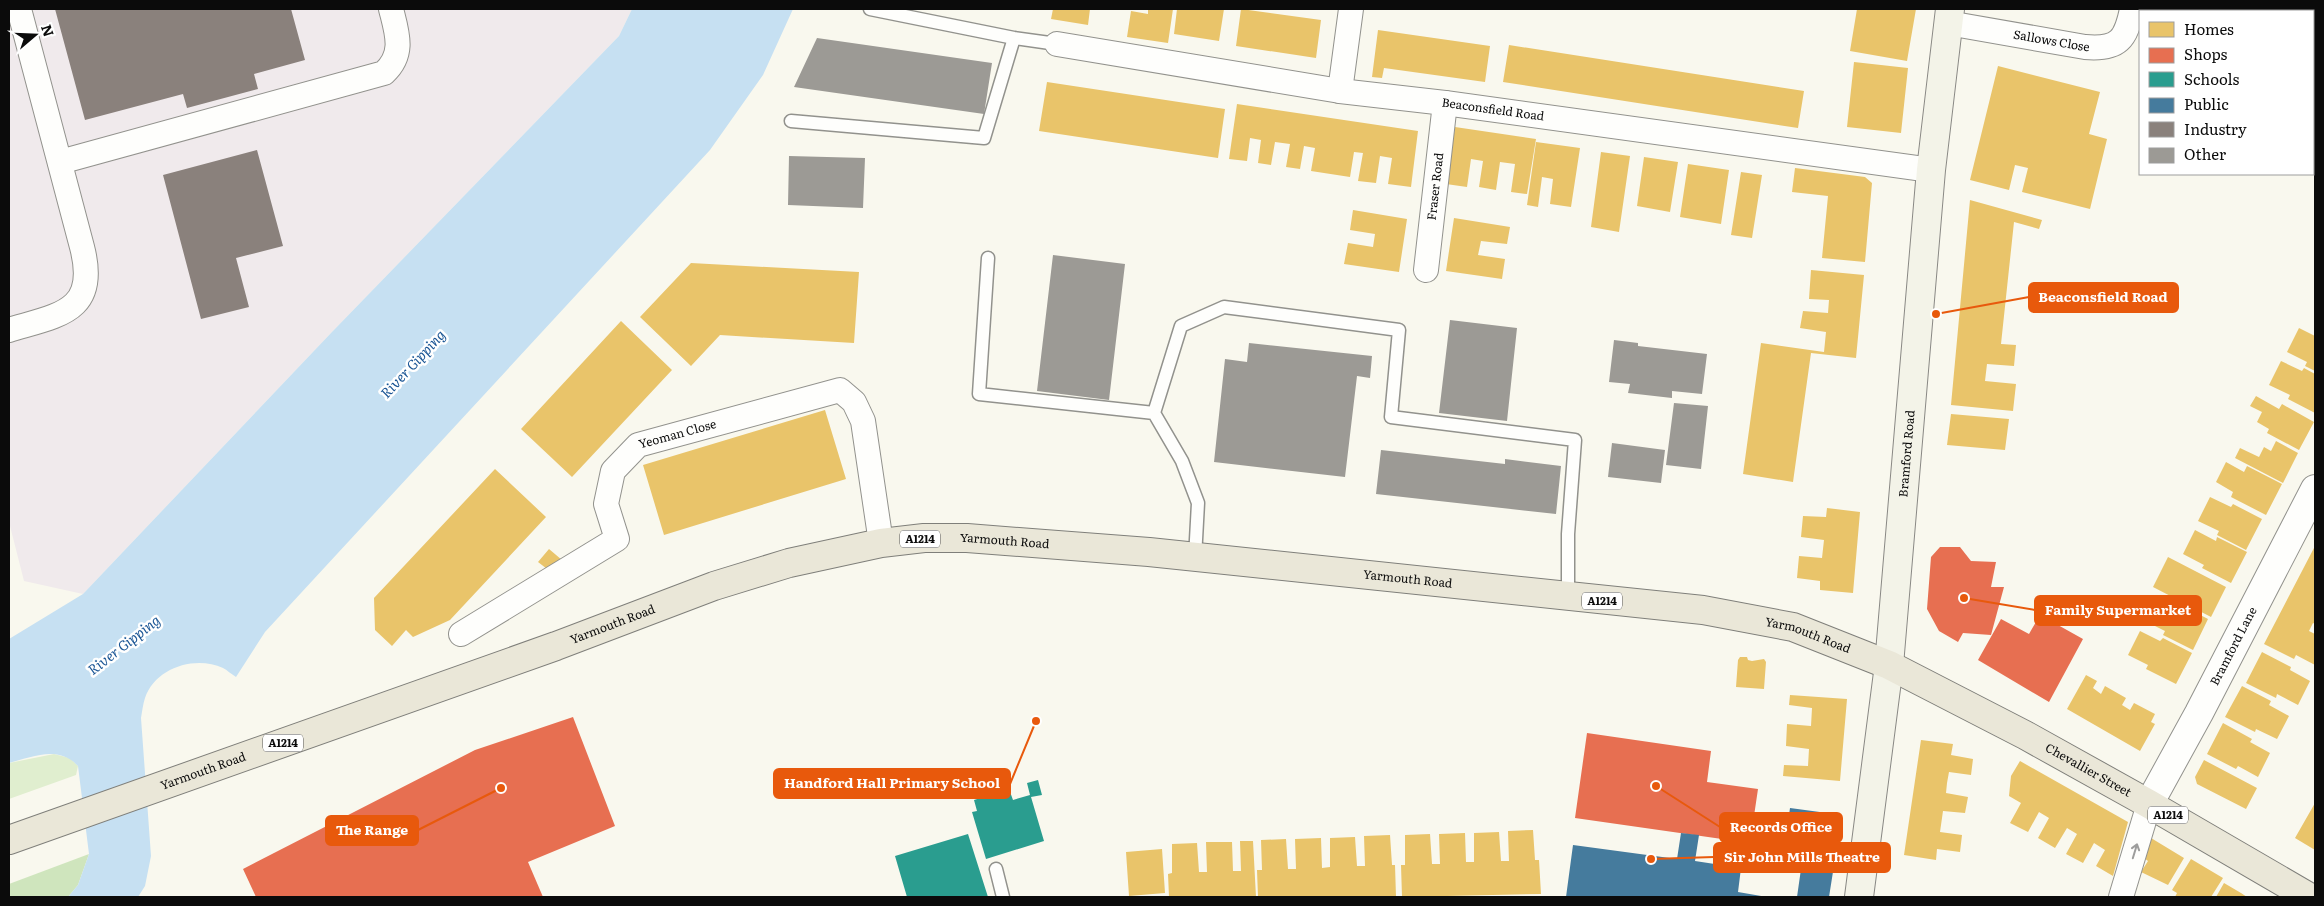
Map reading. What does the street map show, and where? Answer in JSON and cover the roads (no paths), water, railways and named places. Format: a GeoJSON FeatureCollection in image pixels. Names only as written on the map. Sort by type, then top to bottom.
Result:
{"type":"FeatureCollection","features":[{"type":"Feature","properties":{"kind":"main road","name":"Bramford Road"},"geometry":{"type":"LineString","coordinates":[[1859,897],[1890,665],[1931,170],[1949,16]]}},
{"type":"Feature","properties":{"kind":"main road","name":"Yarmouth Road"},"geometry":{"type":"LineString","coordinates":[[9,840],[556,646],[714,586],[789,563],[881,543],[924,538],[967,538],[1195,558],[1568,598],[1703,610],[1793,627],[1890,665]]}},
{"type":"Feature","properties":{"kind":"main road","name":"Chevallier Street"},"geometry":{"type":"LineString","coordinates":[[1890,665],[2025,735],[2149,804],[2308,897]]}},
{"type":"Feature","properties":{"kind":"street"},"geometry":{"type":"LineString","coordinates":[[9,330],[68,310],[78,300],[86,286],[86,263],[19,9]]}},
{"type":"Feature","properties":{"kind":"street"},"geometry":{"type":"LineString","coordinates":[[60,162],[384,73],[396,60],[398,51],[398,39],[390,9]]}},
{"type":"Feature","properties":{"kind":"street"},"geometry":{"type":"LineString","coordinates":[[1340,91],[1351,9]]}},
{"type":"Feature","properties":{"kind":"street","name":"Sallows Close"},"geometry":{"type":"LineString","coordinates":[[1949,16],[2085,46],[2101,47],[2115,43],[2124,36],[2128,30],[2132,9]]}},
{"type":"Feature","properties":{"kind":"street","name":"Beaconsfield Road"},"geometry":{"type":"LineString","coordinates":[[1057,44],[1340,91],[1445,103],[1931,170]]}},
{"type":"Feature","properties":{"kind":"street","name":"Fraser Road"},"geometry":{"type":"LineString","coordinates":[[1426,270],[1445,103]]}},
{"type":"Feature","properties":{"kind":"street","name":"Yeoman Close"},"geometry":{"type":"LineString","coordinates":[[460,634],[618,539],[606,504],[613,472],[638,445],[840,390],[854,402],[863,421],[881,543]]}},
{"type":"Feature","properties":{"kind":"street","name":"Bramford Lane"},"geometry":{"type":"LineString","coordinates":[[2149,804],[2199,713],[2315,489]]}},
{"type":"Feature","properties":{"kind":"street"},"geometry":{"type":"LineString","coordinates":[[2121,897],[2149,804]]}},
{"type":"Feature","properties":{"kind":"lane"},"geometry":{"type":"LineString","coordinates":[[870,9],[1014,38],[1057,44]]}},
{"type":"Feature","properties":{"kind":"lane"},"geometry":{"type":"LineString","coordinates":[[791,121],[984,138],[1014,38]]}},
{"type":"Feature","properties":{"kind":"lane"},"geometry":{"type":"LineString","coordinates":[[988,258],[980,394],[1154,413]]}},
{"type":"Feature","properties":{"kind":"lane"},"geometry":{"type":"LineString","coordinates":[[1195,558],[1198,503],[1182,461],[1154,413],[1181,326],[1224,307],[1399,330],[1391,417],[1575,440],[1568,534],[1568,598]]}},
{"type":"Feature","properties":{"kind":"lane"},"geometry":{"type":"LineString","coordinates":[[996,869],[1003,897]]}},
{"type":"Feature","properties":{"kind":"water","name":"River Gipping"},"geometry":{"type":"Polygon","coordinates":[[[632,9],[793,9],[763,75],[710,150],[265,632],[236,677],[223,668],[212,664],[200,663],[177,667],[157,679],[144,700],[141,718],[151,856],[145,886],[138,897],[68,897],[78,885],[89,854],[78,766],[62,756],[54,754],[45,754],[9,763],[9,639],[83,594],[331,333],[619,36],[632,9]]]}},
{"type":"Feature","properties":{"kind":"place","name":"Beaconsfield Road"},"geometry":{"type":"Point","coordinates":[1936,314]}},
{"type":"Feature","properties":{"kind":"place","name":"Family Supermarket"},"geometry":{"type":"Point","coordinates":[1964,598]}},
{"type":"Feature","properties":{"kind":"place","name":"Handford Hall Primary School"},"geometry":{"type":"Point","coordinates":[1036,721]}},
{"type":"Feature","properties":{"kind":"place","name":"Records Office"},"geometry":{"type":"Point","coordinates":[1656,786]}},
{"type":"Feature","properties":{"kind":"place","name":"The Range"},"geometry":{"type":"Point","coordinates":[501,788]}},
{"type":"Feature","properties":{"kind":"place","name":"Sir John Mills Theatre"},"geometry":{"type":"Point","coordinates":[1651,859]}}]}
